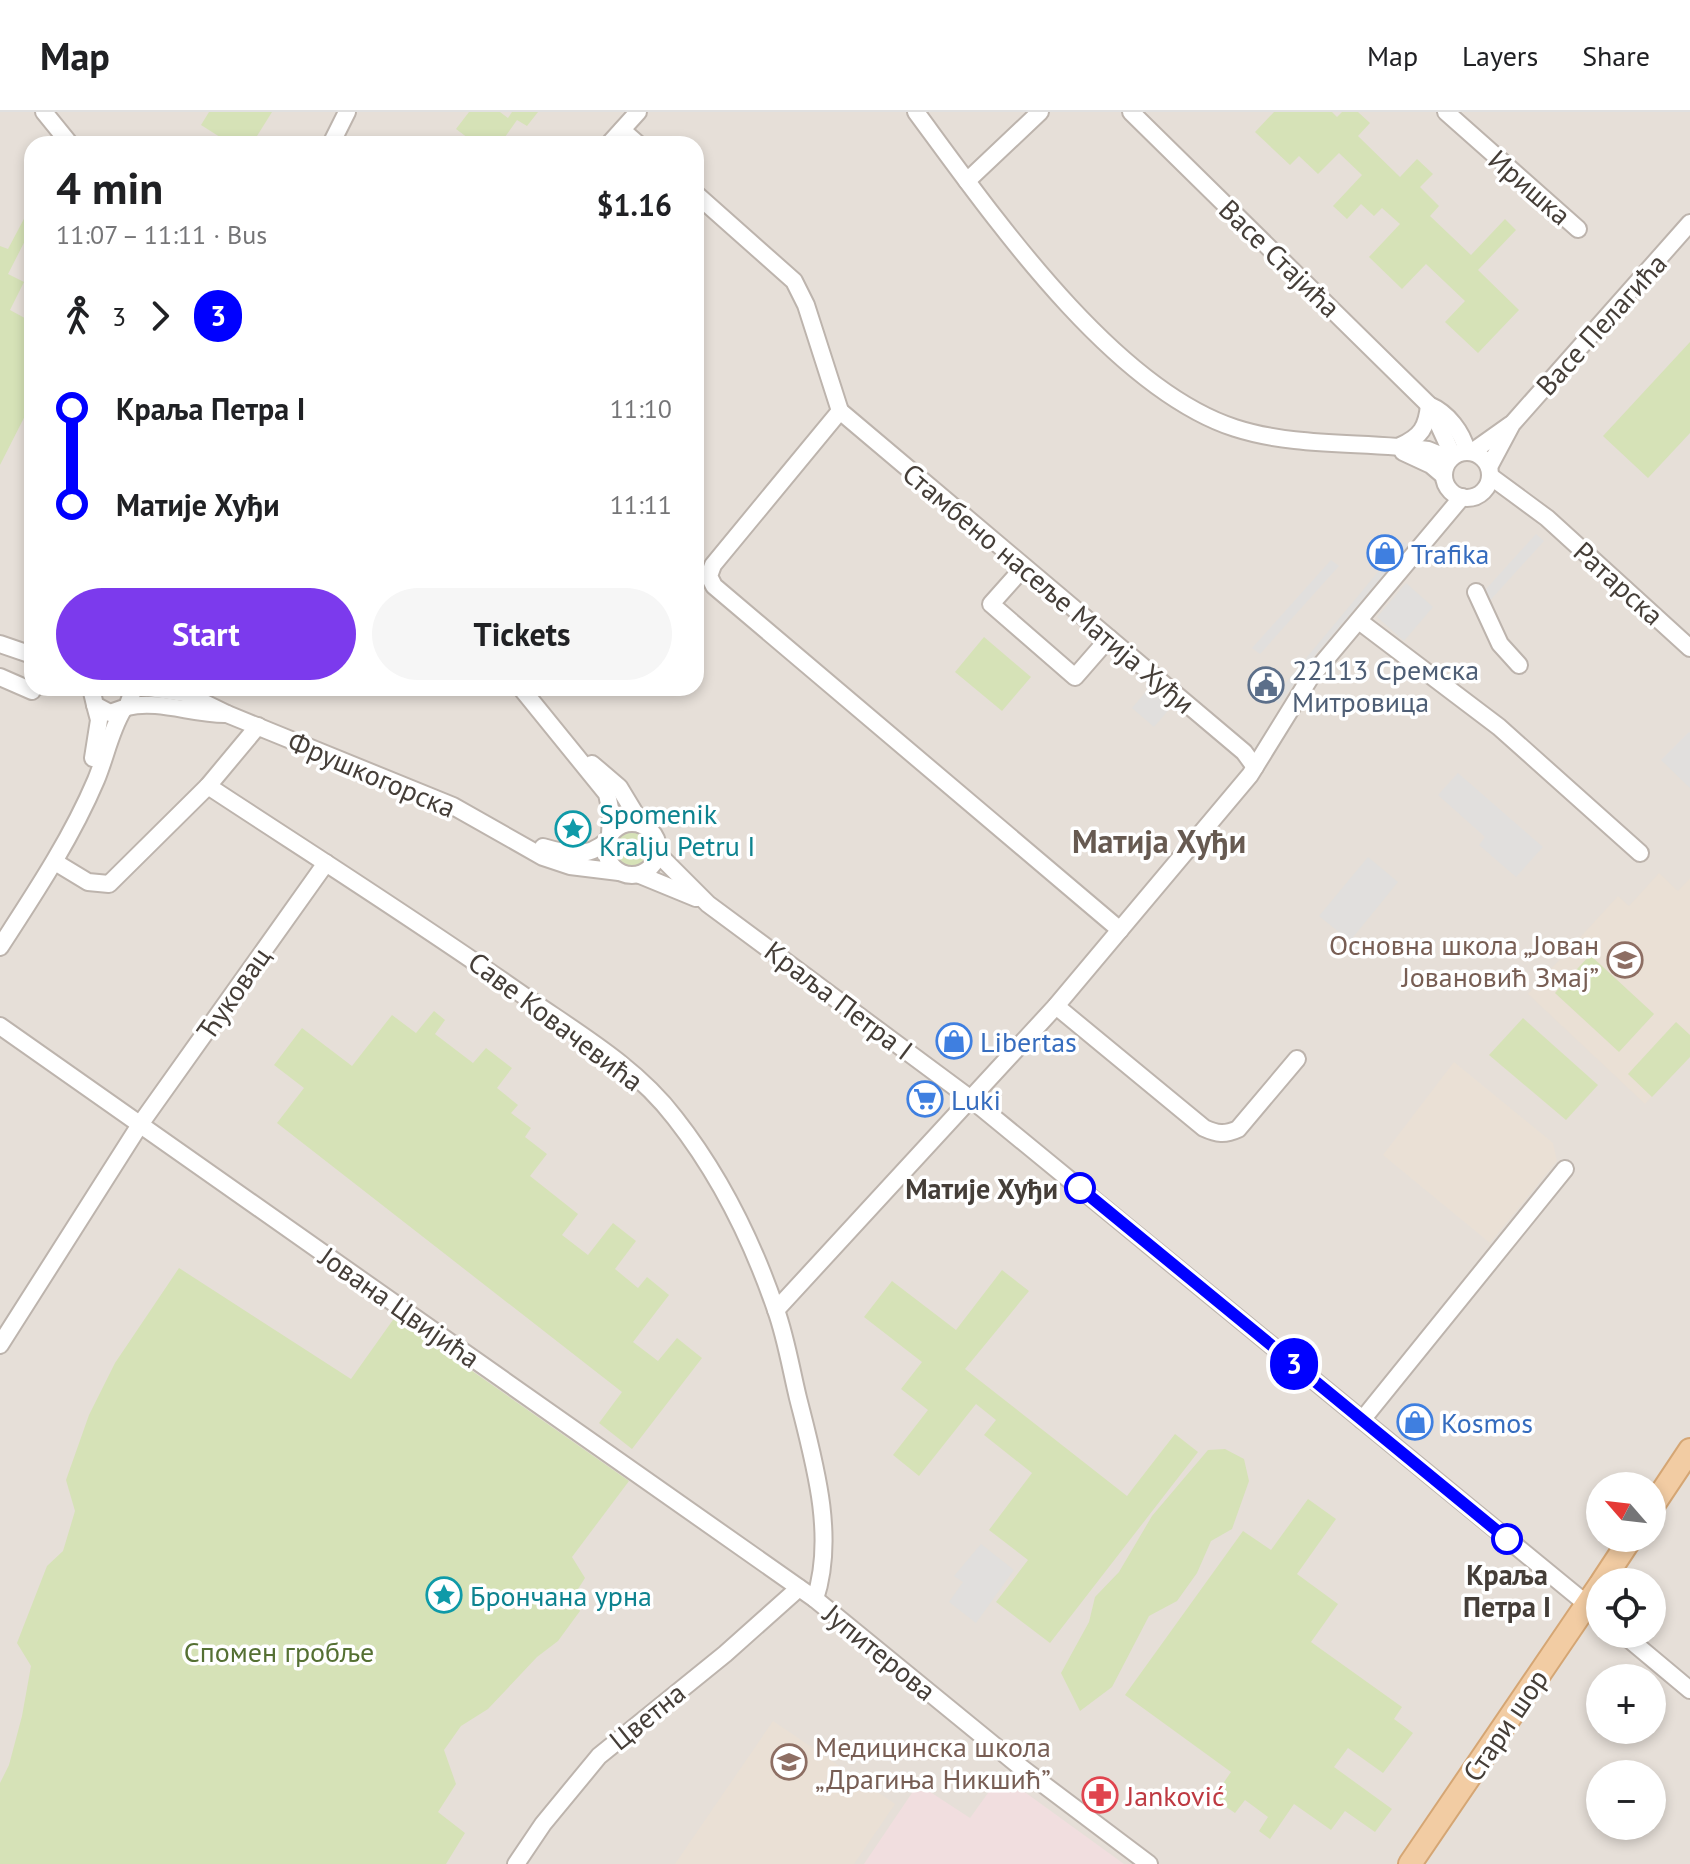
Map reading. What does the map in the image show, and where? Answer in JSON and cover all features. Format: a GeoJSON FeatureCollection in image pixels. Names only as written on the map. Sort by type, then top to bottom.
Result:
{"type":"FeatureCollection","features":[{"type":"Feature","properties":{"kind":"main road"},"geometry":{"type":"LineString","coordinates":[[1666,1486],[1690,1450]]}},
{"type":"Feature","properties":{"kind":"main road","name":"Стари шор"},"geometry":{"type":"LineString","coordinates":[[1410,1864],[1586,1621]]}},
{"type":"Feature","properties":{"kind":"street"},"geometry":{"type":"LineString","coordinates":[[44,112],[64,136]]}},
{"type":"Feature","properties":{"kind":"street"},"geometry":{"type":"LineString","coordinates":[[335,136],[347,112]]}},
{"type":"Feature","properties":{"kind":"street"},"geometry":{"type":"LineString","coordinates":[[616,136],[638,112]]}},
{"type":"Feature","properties":{"kind":"street"},"geometry":{"type":"LineString","coordinates":[[776,1310],[1056,1006],[1255,767],[1310,678],[1422,549],[1462,497],[1480,494],[1489,472],[1483,457],[1279,438],[1235,428],[1162,391],[1130,368],[1065,300],[967,181],[916,112]]}},
{"type":"Feature","properties":{"kind":"street"},"geometry":{"type":"LineString","coordinates":[[967,181],[1040,112]]}},
{"type":"Feature","properties":{"kind":"street","name":"Васе Стајића"},"geometry":{"type":"LineString","coordinates":[[1131,112],[1429,405],[1460,455]]}},
{"type":"Feature","properties":{"kind":"street","name":"Иришка"},"geometry":{"type":"LineString","coordinates":[[1446,112],[1578,229]]}},
{"type":"Feature","properties":{"kind":"street"},"geometry":{"type":"LineString","coordinates":[[622,130],[629,136]]}},
{"type":"Feature","properties":{"kind":"street"},"geometry":{"type":"LineString","coordinates":[[704,201],[794,281],[806,305],[840,411],[713,565],[709,576],[714,586],[1120,930]]}},
{"type":"Feature","properties":{"kind":"street","name":"Васе Пелагића"},"geometry":{"type":"LineString","coordinates":[[1489,472],[1512,424],[1690,223]]}},
{"type":"Feature","properties":{"kind":"street"},"geometry":{"type":"LineString","coordinates":[[1394,448],[1421,433],[1427,424],[1429,405]]}},
{"type":"Feature","properties":{"kind":"street","name":"Стамбено насеље Матија Хуђи"},"geometry":{"type":"LineString","coordinates":[[840,411],[1244,752],[1255,767]]}},
{"type":"Feature","properties":{"kind":"street","name":"Васе Пелагића"},"geometry":{"type":"LineString","coordinates":[[1460,455],[1512,424]]}},
{"type":"Feature","properties":{"kind":"street"},"geometry":{"type":"LineString","coordinates":[[1394,448],[1431,465],[1462,497]]}},
{"type":"Feature","properties":{"kind":"street"},"geometry":{"type":"LineString","coordinates":[[1422,549],[1446,482],[1460,455]]}},
{"type":"Feature","properties":{"kind":"street","name":"Ратарска"},"geometry":{"type":"LineString","coordinates":[[1489,472],[1547,518],[1690,648]]}},
{"type":"Feature","properties":{"kind":"street","name":"Ратарска"},"geometry":{"type":"LineString","coordinates":[[1480,494],[1490,494],[1547,518]]}},
{"type":"Feature","properties":{"kind":"street"},"geometry":{"type":"LineString","coordinates":[[1024,567],[991,604],[1075,677],[1109,638]]}},
{"type":"Feature","properties":{"kind":"street"},"geometry":{"type":"LineString","coordinates":[[1476,592],[1500,644],[1519,665]]}},
{"type":"Feature","properties":{"kind":"street"},"geometry":{"type":"LineString","coordinates":[[1359,621],[1499,727],[1640,853]]}},
{"type":"Feature","properties":{"kind":"street"},"geometry":{"type":"LineString","coordinates":[[1,644],[24,652]]}},
{"type":"Feature","properties":{"kind":"street"},"geometry":{"type":"LineString","coordinates":[[1,644],[24,657]]}},
{"type":"Feature","properties":{"kind":"street"},"geometry":{"type":"LineString","coordinates":[[0,677],[24,688]]}},
{"type":"Feature","properties":{"kind":"street"},"geometry":{"type":"LineString","coordinates":[[83,803],[97,740],[89,696]]}},
{"type":"Feature","properties":{"kind":"street","name":"Фрушкогорска"},"geometry":{"type":"LineString","coordinates":[[91,696],[110,713],[142,704],[197,714],[227,714]]}},
{"type":"Feature","properties":{"kind":"street"},"geometry":{"type":"LineString","coordinates":[[0,947],[55,862],[96,780],[115,724],[131,696]]}},
{"type":"Feature","properties":{"kind":"street","name":"Фрушкогорска"},"geometry":{"type":"LineString","coordinates":[[190,696],[453,806],[556,862],[619,872]]}},
{"type":"Feature","properties":{"kind":"street"},"geometry":{"type":"LineString","coordinates":[[528,696],[578,754],[607,794],[611,813],[609,862],[619,872],[640,875],[652,867],[658,854],[654,834],[642,825],[619,787],[578,754]]}},
{"type":"Feature","properties":{"kind":"street"},"geometry":{"type":"LineString","coordinates":[[55,862],[88,882],[109,884],[208,786],[258,726]]}},
{"type":"Feature","properties":{"kind":"street","name":"Саве Ковачевића"},"geometry":{"type":"LineString","coordinates":[[208,786],[428,928],[635,1076],[674,1116],[707,1164],[738,1221],[776,1310],[811,1450],[822,1529],[825,1563],[815,1599]]}},
{"type":"Feature","properties":{"kind":"street"},"geometry":{"type":"LineString","coordinates":[[609,838],[628,823],[642,825]]}},
{"type":"Feature","properties":{"kind":"street","name":"Фрушкогорска"},"geometry":{"type":"LineString","coordinates":[[514,839],[574,854],[590,853],[609,838]]}},
{"type":"Feature","properties":{"kind":"street","name":"Краља Петра I"},"geometry":{"type":"LineString","coordinates":[[658,854],[708,904],[971,1099],[1586,1603]]}},
{"type":"Feature","properties":{"kind":"street","name":"Ћуковац"},"geometry":{"type":"LineString","coordinates":[[0,1345],[141,1123],[326,863]]}},
{"type":"Feature","properties":{"kind":"street","name":"Краља Петра I"},"geometry":{"type":"LineString","coordinates":[[640,875],[708,904]]}},
{"type":"Feature","properties":{"kind":"street"},"geometry":{"type":"LineString","coordinates":[[1056,1006],[1204,1128],[1215,1133],[1228,1134],[1238,1129],[1297,1059]]}},
{"type":"Feature","properties":{"kind":"street","name":"Јована Цвијића"},"geometry":{"type":"LineString","coordinates":[[0,1026],[799,1588]]}},
{"type":"Feature","properties":{"kind":"street"},"geometry":{"type":"LineString","coordinates":[[1362,1420],[1565,1169]]}},
{"type":"Feature","properties":{"kind":"street","name":"Јупитерова"},"geometry":{"type":"LineString","coordinates":[[799,1588],[1023,1769],[1149,1864]]}},
{"type":"Feature","properties":{"kind":"street","name":"Цветна"},"geometry":{"type":"LineString","coordinates":[[516,1864],[543,1824],[599,1756],[725,1654],[799,1588]]}},
{"type":"Feature","properties":{"kind":"street"},"geometry":{"type":"LineString","coordinates":[[1640,1648],[1690,1690]]}},
{"type":"Feature","properties":{"kind":"shaded area"},"geometry":{"type":"Polygon","coordinates":[[[0,112],[1690,112],[1690,1864],[0,1864],[0,112]]]}},
{"type":"Feature","properties":{"kind":"shaded area"},"geometry":{"type":"Polygon","coordinates":[[[1536,534],[1544,541],[1485,606],[1477,599],[1536,534]]]}},
{"type":"Feature","properties":{"kind":"shaded area"},"geometry":{"type":"Polygon","coordinates":[[[1403,542],[1409,546],[1316,654],[1279,704],[1272,699],[1403,542]]]}},
{"type":"Feature","properties":{"kind":"shaded area"},"geometry":{"type":"Polygon","coordinates":[[[1331,560],[1339,566],[1260,654],[1252,648],[1331,560]]]}},
{"type":"Feature","properties":{"kind":"shaded area"},"geometry":{"type":"Polygon","coordinates":[[[1406,583],[1433,607],[1404,641],[1377,617],[1406,583]]]}},
{"type":"Feature","properties":{"kind":"shaded area"},"geometry":{"type":"Polygon","coordinates":[[[1149,688],[1171,707],[1154,727],[1132,708],[1149,688]]]}},
{"type":"Feature","properties":{"kind":"shaded area"},"geometry":{"type":"Polygon","coordinates":[[[1690,733],[1690,788],[1661,760],[1690,733]]]}},
{"type":"Feature","properties":{"kind":"shaded area"},"geometry":{"type":"Polygon","coordinates":[[[1458,773],[1543,847],[1516,877],[1479,845],[1485,837],[1438,795],[1458,773]]]}},
{"type":"Feature","properties":{"kind":"shaded area"},"geometry":{"type":"Polygon","coordinates":[[[1368,857],[1398,882],[1350,941],[1319,916],[1368,857]]]}},
{"type":"Feature","properties":{"kind":"shaded area","name":"Основна школа „Јован Јовановић Змај”"},"geometry":{"type":"Polygon","coordinates":[[[1659,873],[1678,891],[1690,878],[1690,1057],[1645,1104],[1528,994],[1618,896],[1629,906],[1659,873]]]}},
{"type":"Feature","properties":{"kind":"shaded area"},"geometry":{"type":"Polygon","coordinates":[[[1454,1062],[1553,1143],[1557,1161],[1490,1243],[1383,1155],[1454,1062]]]}},
{"type":"Feature","properties":{"kind":"shaded area"},"geometry":{"type":"Polygon","coordinates":[[[981,1544],[1014,1570],[976,1623],[949,1602],[963,1582],[954,1576],[981,1544]]]}},
{"type":"Feature","properties":{"kind":"shaded area","name":"Медицинска школа „Драгиња Никшић”"},"geometry":{"type":"Polygon","coordinates":[[[773,1721],[895,1804],[854,1864],[675,1864],[773,1721]]]}},
{"type":"Feature","properties":{"kind":"shaded area"},"geometry":{"type":"Polygon","coordinates":[[[1001,1775],[1124,1864],[864,1864],[918,1784],[970,1818],[1001,1775]]]}},
{"type":"Feature","properties":{"kind":"green space"},"geometry":{"type":"Polygon","coordinates":[[[209,112],[272,112],[257,136],[218,136],[201,125],[209,112]]]}},
{"type":"Feature","properties":{"kind":"green space"},"geometry":{"type":"Polygon","coordinates":[[[469,112],[500,112],[508,118],[512,112],[538,112],[527,126],[517,120],[506,136],[465,136],[456,129],[469,112]]]}},
{"type":"Feature","properties":{"kind":"green space"},"geometry":{"type":"Polygon","coordinates":[[[1274,112],[1332,112],[1337,117],[1342,112],[1358,112],[1370,123],[1358,136],[1400,177],[1417,159],[1433,174],[1420,187],[1439,206],[1430,216],[1471,255],[1505,219],[1516,230],[1478,270],[1519,310],[1478,353],[1445,322],[1465,301],[1426,264],[1402,289],[1369,257],[1400,224],[1382,208],[1374,216],[1361,204],[1347,219],[1333,206],[1362,175],[1339,153],[1318,174],[1299,156],[1290,165],[1255,132],[1274,112]]]}},
{"type":"Feature","properties":{"kind":"green space"},"geometry":{"type":"Polygon","coordinates":[[[24,219],[24,243],[8,274],[24,282],[10,310],[24,318],[24,418],[0,465],[0,246],[8,249],[24,219]]]}},
{"type":"Feature","properties":{"kind":"green space"},"geometry":{"type":"Polygon","coordinates":[[[1690,342],[1690,433],[1648,478],[1603,436],[1690,342]]]}},
{"type":"Feature","properties":{"kind":"green space"},"geometry":{"type":"Polygon","coordinates":[[[984,637],[1031,677],[1002,711],[955,672],[984,637]]]}},
{"type":"Feature","properties":{"kind":"green space"},"geometry":{"type":"Polygon","coordinates":[[[632,832],[644,837],[649,849],[644,861],[632,866],[620,861],[615,849],[620,837],[632,832]]]}},
{"type":"Feature","properties":{"kind":"green space"},"geometry":{"type":"Polygon","coordinates":[[[1590,955],[1654,1014],[1619,1052],[1555,993],[1590,955]]]}},
{"type":"Feature","properties":{"kind":"green space"},"geometry":{"type":"Polygon","coordinates":[[[434,1011],[445,1020],[435,1034],[473,1063],[486,1048],[512,1068],[497,1088],[518,1105],[511,1113],[531,1128],[525,1137],[547,1154],[530,1176],[578,1214],[562,1235],[588,1255],[613,1223],[636,1241],[615,1269],[638,1288],[647,1277],[669,1295],[633,1342],[658,1361],[677,1338],[702,1358],[632,1449],[599,1423],[622,1392],[277,1123],[304,1088],[274,1065],[302,1028],[352,1066],[392,1015],[416,1033],[434,1011]]]}},
{"type":"Feature","properties":{"kind":"green space"},"geometry":{"type":"Polygon","coordinates":[[[1523,1018],[1598,1085],[1566,1120],[1489,1055],[1523,1018]]]}},
{"type":"Feature","properties":{"kind":"green space"},"geometry":{"type":"Polygon","coordinates":[[[1676,1022],[1690,1035],[1690,1057],[1652,1097],[1628,1074],[1676,1022]]]}},
{"type":"Feature","properties":{"kind":"green space","name":"Спомен гробље"},"geometry":{"type":"Polygon","coordinates":[[[179,1268],[351,1379],[395,1317],[629,1481],[572,1557],[585,1578],[573,1597],[580,1611],[558,1641],[537,1657],[488,1709],[461,1726],[444,1750],[456,1784],[438,1812],[465,1833],[446,1864],[0,1864],[0,1783],[9,1765],[22,1716],[31,1666],[17,1643],[47,1566],[63,1551],[75,1511],[66,1480],[89,1415],[115,1363],[179,1268]]]}},
{"type":"Feature","properties":{"kind":"green space"},"geometry":{"type":"Polygon","coordinates":[[[1002,1270],[1029,1291],[965,1369],[1127,1496],[1175,1434],[1198,1452],[1050,1643],[996,1602],[1028,1560],[989,1530],[1032,1473],[984,1435],[996,1420],[976,1404],[919,1476],[893,1455],[928,1410],[901,1389],[922,1362],[864,1317],[892,1281],[956,1330],[1002,1270]]]}},
{"type":"Feature","properties":{"kind":"green space"},"geometry":{"type":"Polygon","coordinates":[[[1225,1449],[1244,1459],[1249,1481],[1232,1529],[1211,1541],[1197,1573],[1177,1601],[1149,1616],[1112,1687],[1080,1711],[1061,1673],[1089,1622],[1095,1597],[1119,1572],[1152,1516],[1208,1450],[1225,1449]]]}},
{"type":"Feature","properties":{"kind":"green space"},"geometry":{"type":"Polygon","coordinates":[[[1308,1499],[1336,1519],[1297,1574],[1338,1604],[1311,1642],[1402,1707],[1394,1719],[1413,1733],[1383,1773],[1348,1748],[1334,1767],[1392,1809],[1375,1832],[1345,1811],[1331,1830],[1294,1804],[1270,1839],[1259,1831],[1268,1817],[1245,1800],[1235,1813],[1213,1798],[1231,1772],[1125,1695],[1243,1531],[1271,1550],[1308,1499]]]}},
{"type":"Feature","properties":{"kind":"bus line","name":"3"},"geometry":{"type":"LineString","coordinates":[[1080,1188],[1507,1539]]}},
{"type":"Feature","properties":{"kind":"place","name":"Trafika"},"geometry":{"type":"Point","coordinates":[1385,553]}},
{"type":"Feature","properties":{"kind":"place","name":"22113 Сремска Митровица"},"geometry":{"type":"Point","coordinates":[1266,685]}},
{"type":"Feature","properties":{"kind":"place","name":"Spomenik Kralju Petru I"},"geometry":{"type":"Point","coordinates":[573,829]}},
{"type":"Feature","properties":{"kind":"place","name":"Основна школа „Јован Јовановић Змај”"},"geometry":{"type":"Point","coordinates":[1625,960]}},
{"type":"Feature","properties":{"kind":"place","name":"Libertas"},"geometry":{"type":"Point","coordinates":[954,1041]}},
{"type":"Feature","properties":{"kind":"place","name":"Luki"},"geometry":{"type":"Point","coordinates":[925,1099]}},
{"type":"Feature","properties":{"kind":"place","name":"Матије Хуђи"},"geometry":{"type":"Point","coordinates":[1080,1188]}},
{"type":"Feature","properties":{"kind":"place","name":"Kosmos"},"geometry":{"type":"Point","coordinates":[1415,1422]}},
{"type":"Feature","properties":{"kind":"place","name":"Краља Петра I"},"geometry":{"type":"Point","coordinates":[1507,1539]}},
{"type":"Feature","properties":{"kind":"place","name":"Брончана урна"},"geometry":{"type":"Point","coordinates":[444,1595]}},
{"type":"Feature","properties":{"kind":"place","name":"Медицинска школа „Драгиња Никшић”"},"geometry":{"type":"Point","coordinates":[789,1762]}},
{"type":"Feature","properties":{"kind":"place","name":"Janković"},"geometry":{"type":"Point","coordinates":[1100,1795]}},
{"type":"Feature","properties":{"kind":"district","name":"Матија Хуђи"},"geometry":{"type":"Point","coordinates":[1159,841]}}]}
